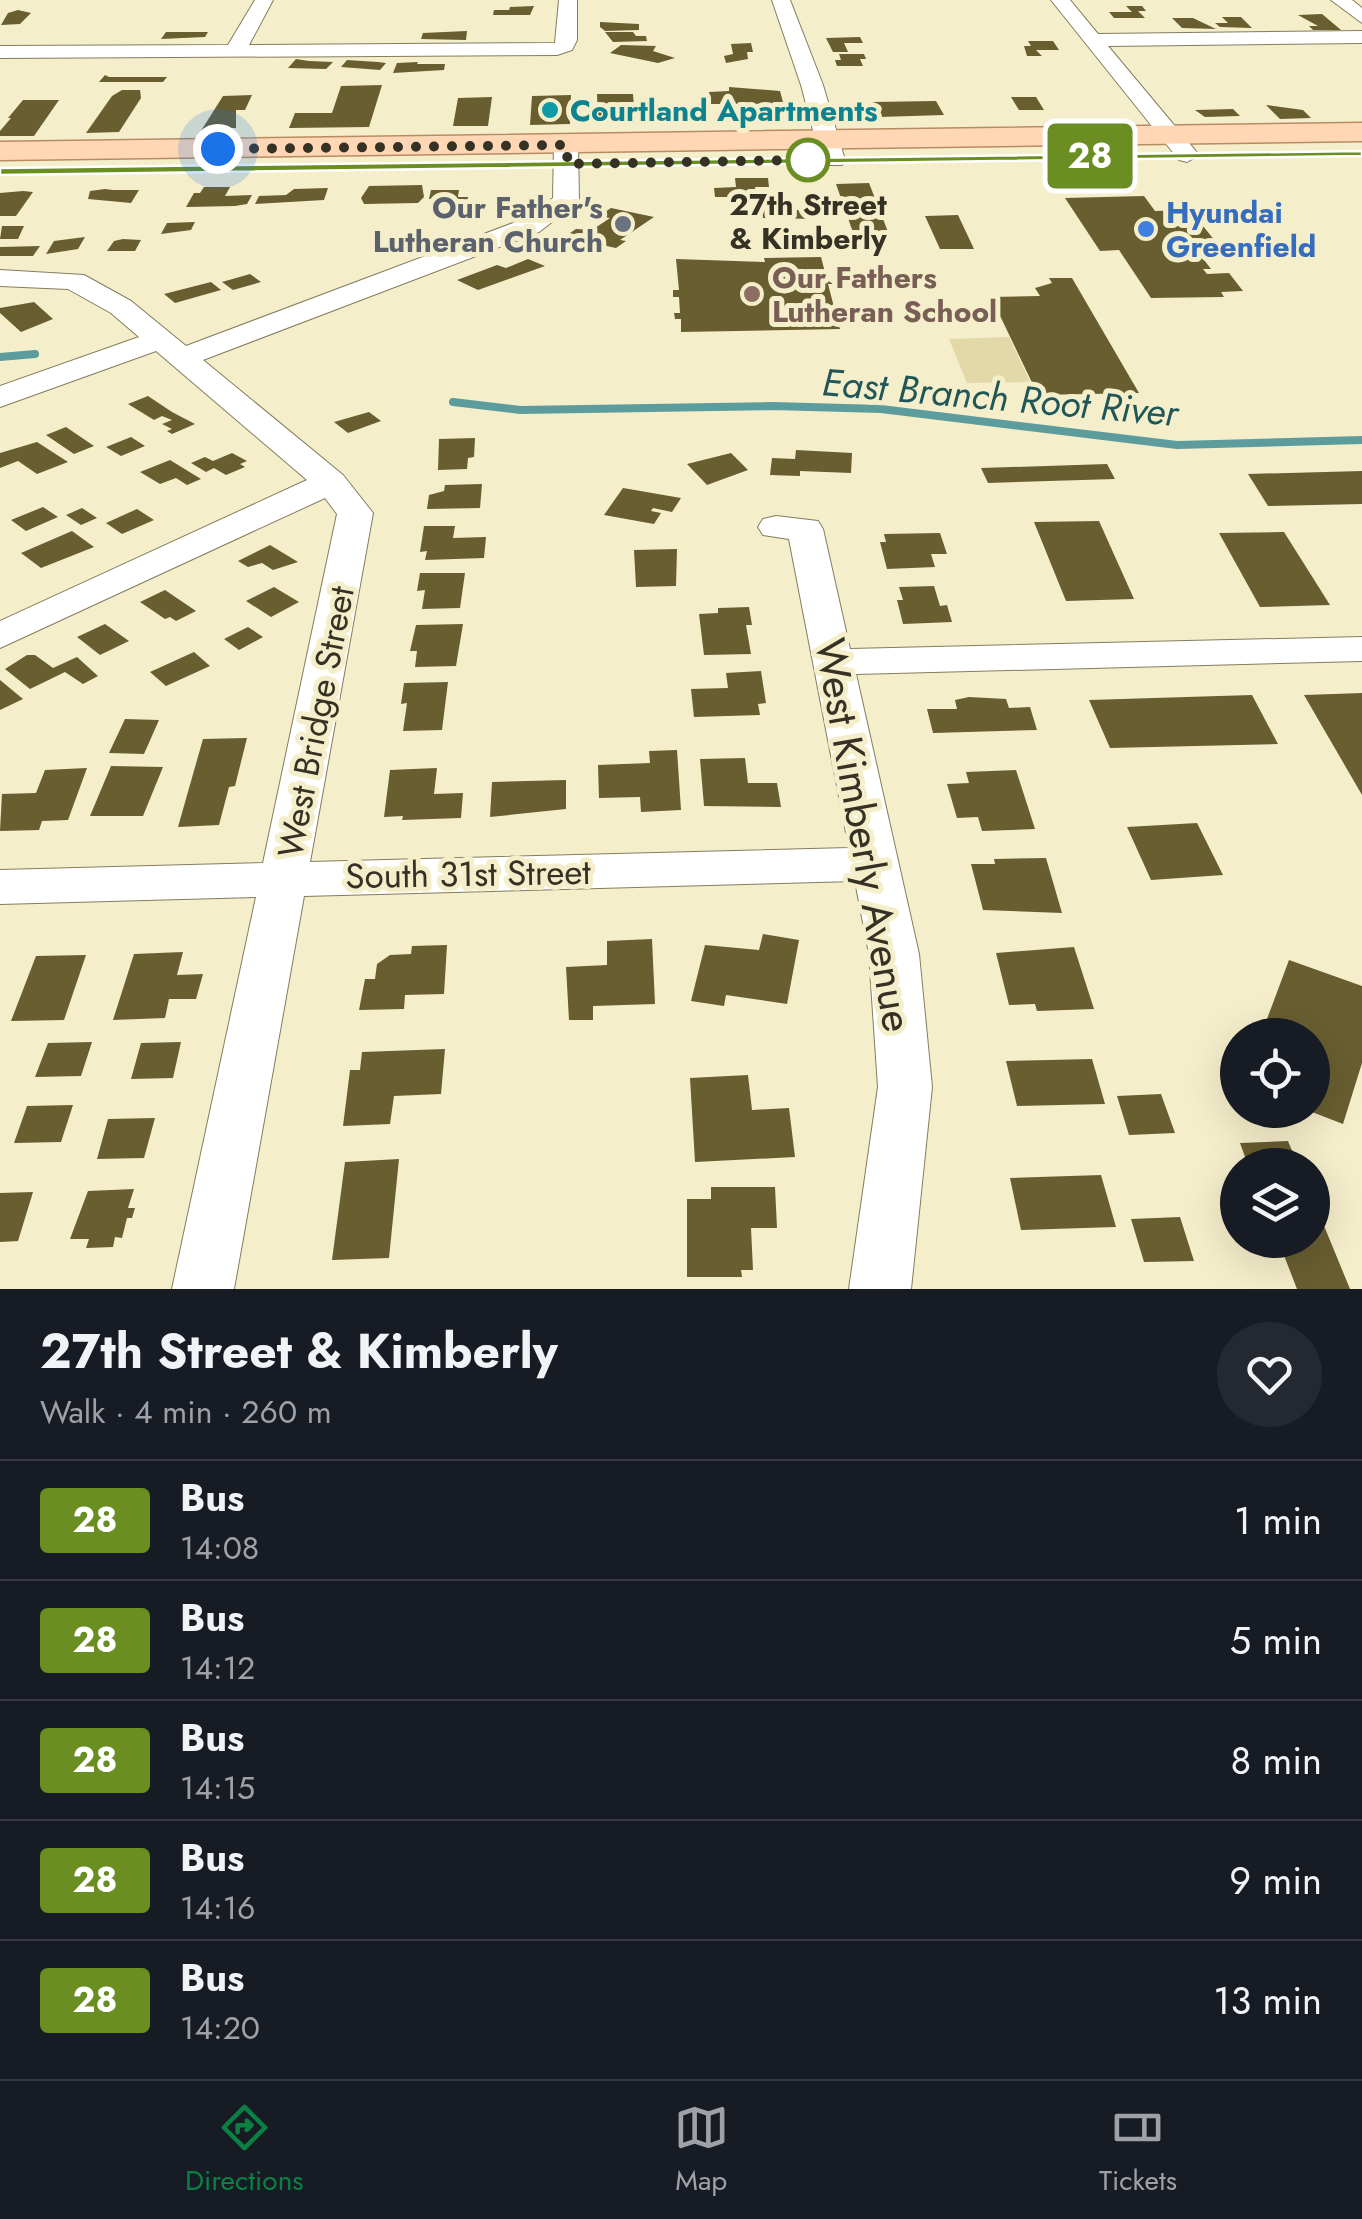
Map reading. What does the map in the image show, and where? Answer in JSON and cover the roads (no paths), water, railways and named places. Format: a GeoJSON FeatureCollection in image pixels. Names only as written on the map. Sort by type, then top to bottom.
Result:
{"type":"FeatureCollection","features":[{"type":"Feature","properties":{"kind":"main road"},"geometry":{"type":"LineString","coordinates":[[0,171],[567,155],[1179,145],[1362,132]]}},
{"type":"Feature","properties":{"kind":"main road"},"geometry":{"type":"LineString","coordinates":[[1179,145],[1326,154],[1362,151]]}},
{"type":"Feature","properties":{"kind":"main road"},"geometry":{"type":"LineString","coordinates":[[0,151],[182,149],[567,155]]}},
{"type":"Feature","properties":{"kind":"main road"},"geometry":{"type":"LineString","coordinates":[[0,161],[182,149]]}},
{"type":"Feature","properties":{"kind":"street"},"geometry":{"type":"LineString","coordinates":[[236,49],[264,0]]}},
{"type":"Feature","properties":{"kind":"street"},"geometry":{"type":"LineString","coordinates":[[0,52],[409,51],[565,46],[568,0]]}},
{"type":"Feature","properties":{"kind":"street"},"geometry":{"type":"LineString","coordinates":[[781,0],[812,84],[830,150]]}},
{"type":"Feature","properties":{"kind":"street"},"geometry":{"type":"LineString","coordinates":[[1060,0],[1179,145]]}},
{"type":"Feature","properties":{"kind":"street"},"geometry":{"type":"LineString","coordinates":[[1340,0],[1362,17]]}},
{"type":"Feature","properties":{"kind":"street"},"geometry":{"type":"LineString","coordinates":[[1093,40],[1362,36]]}},
{"type":"Feature","properties":{"kind":"street"},"geometry":{"type":"LineString","coordinates":[[0,397],[169,349],[530,226],[566,201],[567,155]]}},
{"type":"Feature","properties":{"kind":"street","name":"West Bridge Street"},"geometry":{"type":"LineString","coordinates":[[0,278],[74,282],[121,307],[331,482],[355,513],[203,1289]]}},
{"type":"Feature","properties":{"kind":"street"},"geometry":{"type":"LineString","coordinates":[[0,636],[331,482]]}},
{"type":"Feature","properties":{"kind":"street","name":"West Kimberly Avenue"},"geometry":{"type":"LineString","coordinates":[[776,526],[804,530],[894,954],[905,1086],[880,1289]]}},
{"type":"Feature","properties":{"kind":"street"},"geometry":{"type":"LineString","coordinates":[[835,662],[1362,649]]}},
{"type":"Feature","properties":{"kind":"street","name":"South 31st Street"},"geometry":{"type":"LineString","coordinates":[[0,887],[876,864]]}},
{"type":"Feature","properties":{"kind":"waterway","name":"East Branch Root River"},"geometry":{"type":"LineString","coordinates":[[0,357],[35,354]]}},
{"type":"Feature","properties":{"kind":"waterway","name":"East Branch Root River"},"geometry":{"type":"LineString","coordinates":[[453,402],[520,410],[773,406],[881,409],[1177,445],[1362,440]]}},
{"type":"Feature","properties":{"kind":"place","name":"Courtland Apartments"},"geometry":{"type":"Point","coordinates":[550,110]}},
{"type":"Feature","properties":{"kind":"place","name":"27th Street & Kimberly"},"geometry":{"type":"Point","coordinates":[808,160]}},
{"type":"Feature","properties":{"kind":"place","name":"Our Father's Lutheran Church"},"geometry":{"type":"Point","coordinates":[623,224]}},
{"type":"Feature","properties":{"kind":"place","name":"Hyundai Greenfield"},"geometry":{"type":"Point","coordinates":[1146,229]}},
{"type":"Feature","properties":{"kind":"place","name":"Our Fathers Lutheran School"},"geometry":{"type":"Point","coordinates":[752,294]}}]}
